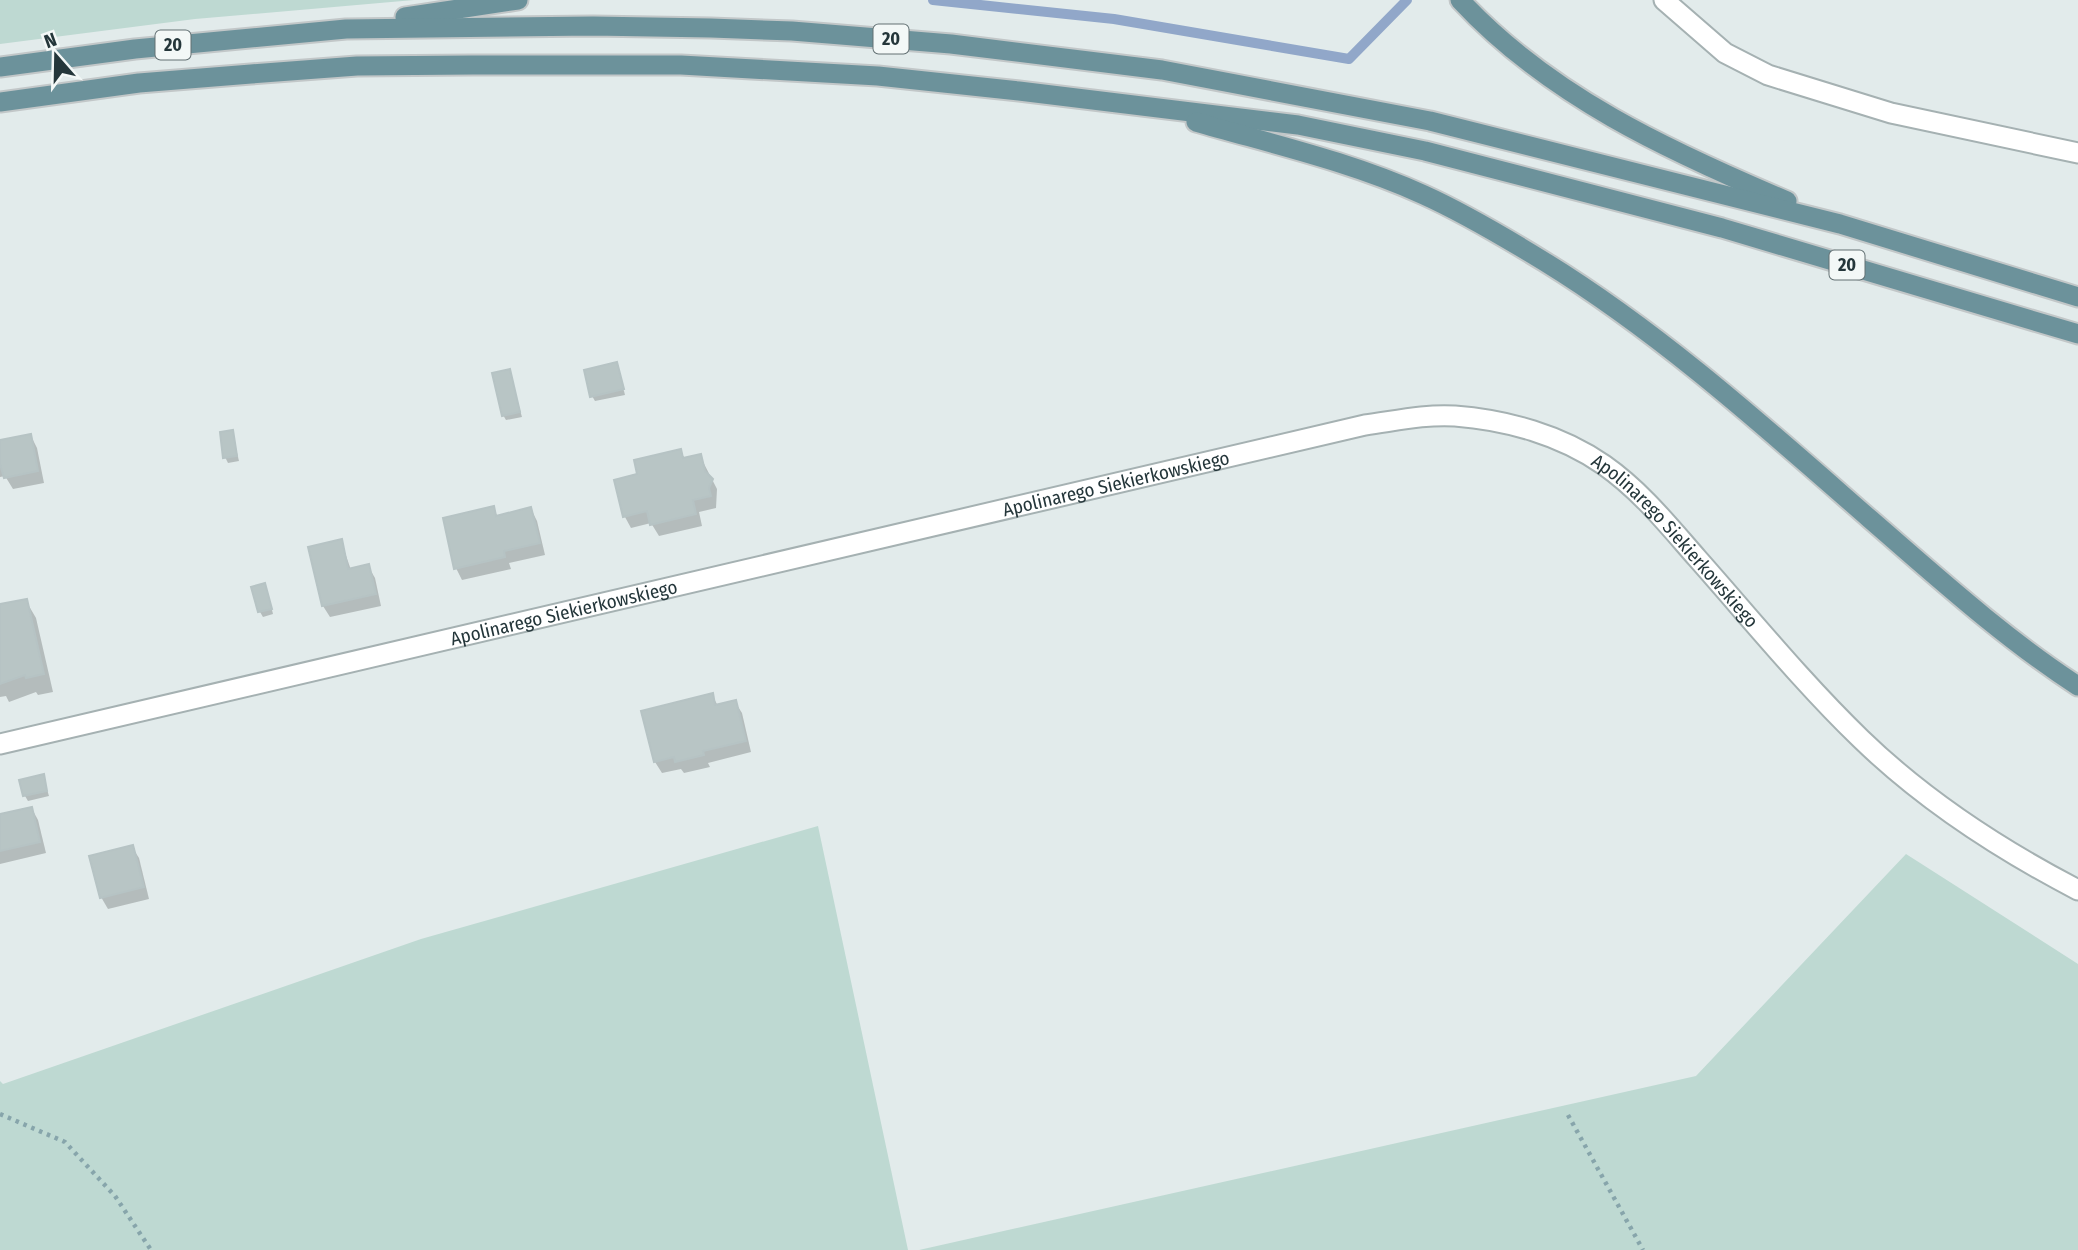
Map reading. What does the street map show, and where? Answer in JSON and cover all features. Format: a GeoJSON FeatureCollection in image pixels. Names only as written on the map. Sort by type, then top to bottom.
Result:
{"type":"FeatureCollection","features":[{"type":"Feature","properties":{"kind":"main road"},"geometry":{"type":"LineString","coordinates":[[346,29],[517,0]]}},
{"type":"Feature","properties":{"kind":"main road"},"geometry":{"type":"LineString","coordinates":[[1460,0],[1524,58],[1582,100],[1693,161],[1840,224]]}},
{"type":"Feature","properties":{"kind":"main road","name":"20"},"geometry":{"type":"LineString","coordinates":[[0,67],[135,49],[346,29],[593,26],[778,30],[1048,55],[1162,70],[1377,109],[1840,224],[2078,297]]}},
{"type":"Feature","properties":{"kind":"main road","name":"20"},"geometry":{"type":"LineString","coordinates":[[0,102],[139,83],[357,66],[681,65],[878,76],[1139,105],[1298,125],[1424,151],[1722,228],[2078,334]]}},
{"type":"Feature","properties":{"kind":"main road"},"geometry":{"type":"LineString","coordinates":[[1139,105],[1391,182],[1424,195],[1548,263],[1656,340],[1758,423],[1926,569],[2030,653],[2078,685]]}},
{"type":"Feature","properties":{"kind":"street"},"geometry":{"type":"LineString","coordinates":[[1664,0],[1726,53],[1768,75],[1891,113],[2078,153]]}},
{"type":"Feature","properties":{"kind":"street","name":"Apolinarego Siekierkowskiego"},"geometry":{"type":"LineString","coordinates":[[0,744],[1365,425],[1425,416],[1453,416],[1516,425],[1572,446],[1603,464],[1639,492],[1796,670],[1860,738],[1899,774],[1972,829],[2078,890]]}},
{"type":"Feature","properties":{"kind":"path"},"geometry":{"type":"LineString","coordinates":[[0,1114],[65,1142],[115,1196],[151,1250]]}},
{"type":"Feature","properties":{"kind":"path"},"geometry":{"type":"LineString","coordinates":[[1569,1115],[1643,1250]]}},
{"type":"Feature","properties":{"kind":"green space"},"geometry":{"type":"Polygon","coordinates":[[[0,0],[414,0],[195,19],[0,44],[0,0]]]}},
{"type":"Feature","properties":{"kind":"green space"},"geometry":{"type":"Polygon","coordinates":[[[818,826],[908,1250],[0,1250],[0,1081],[3,1084],[421,939],[818,826]]]}},
{"type":"Feature","properties":{"kind":"green space"},"geometry":{"type":"Polygon","coordinates":[[[1906,854],[2078,964],[2078,1250],[919,1250],[1696,1076],[1906,854]]]}},
{"type":"Feature","properties":{"kind":"building"},"geometry":{"type":"Polygon","coordinates":[[[617,362],[624,389],[590,397],[584,370],[617,362]]]}},
{"type":"Feature","properties":{"kind":"building"},"geometry":{"type":"Polygon","coordinates":[[[510,369],[520,412],[502,416],[492,373],[510,369]]]}},
{"type":"Feature","properties":{"kind":"building"},"geometry":{"type":"Polygon","coordinates":[[[233,430],[237,456],[223,458],[220,432],[233,430]]]}},
{"type":"Feature","properties":{"kind":"building"},"geometry":{"type":"Polygon","coordinates":[[[31,434],[38,471],[4,478],[0,464],[0,440],[31,434]]]}},
{"type":"Feature","properties":{"kind":"building"},"geometry":{"type":"Polygon","coordinates":[[[681,449],[683,458],[701,454],[705,471],[713,479],[709,488],[711,496],[693,500],[696,514],[650,525],[647,511],[623,517],[614,480],[637,474],[634,460],[681,449]]]}},
{"type":"Feature","properties":{"kind":"building"},"geometry":{"type":"Polygon","coordinates":[[[494,506],[496,516],[531,507],[540,543],[504,551],[505,557],[454,569],[443,518],[494,506]]]}},
{"type":"Feature","properties":{"kind":"building"},"geometry":{"type":"Polygon","coordinates":[[[342,539],[348,569],[369,564],[376,594],[322,606],[308,547],[342,539]]]}},
{"type":"Feature","properties":{"kind":"building"},"geometry":{"type":"Polygon","coordinates":[[[265,583],[272,609],[258,612],[251,587],[265,583]]]}},
{"type":"Feature","properties":{"kind":"building"},"geometry":{"type":"Polygon","coordinates":[[[27,599],[44,674],[26,678],[25,675],[0,684],[0,604],[27,599]]]}},
{"type":"Feature","properties":{"kind":"building"},"geometry":{"type":"Polygon","coordinates":[[[713,693],[715,705],[736,700],[746,741],[703,751],[704,755],[675,762],[674,757],[654,762],[641,711],[713,693]]]}},
{"type":"Feature","properties":{"kind":"building"},"geometry":{"type":"Polygon","coordinates":[[[44,774],[47,791],[23,796],[19,780],[44,774]]]}},
{"type":"Feature","properties":{"kind":"building"},"geometry":{"type":"Polygon","coordinates":[[[32,807],[40,842],[0,851],[0,814],[32,807]]]}},
{"type":"Feature","properties":{"kind":"building"},"geometry":{"type":"Polygon","coordinates":[[[133,845],[144,887],[100,898],[89,856],[133,845]]]}},
{"type":"Feature","properties":{"kind":"waterway"},"geometry":{"type":"LineString","coordinates":[[933,0],[1114,19],[1349,59],[1407,0]]}}]}
